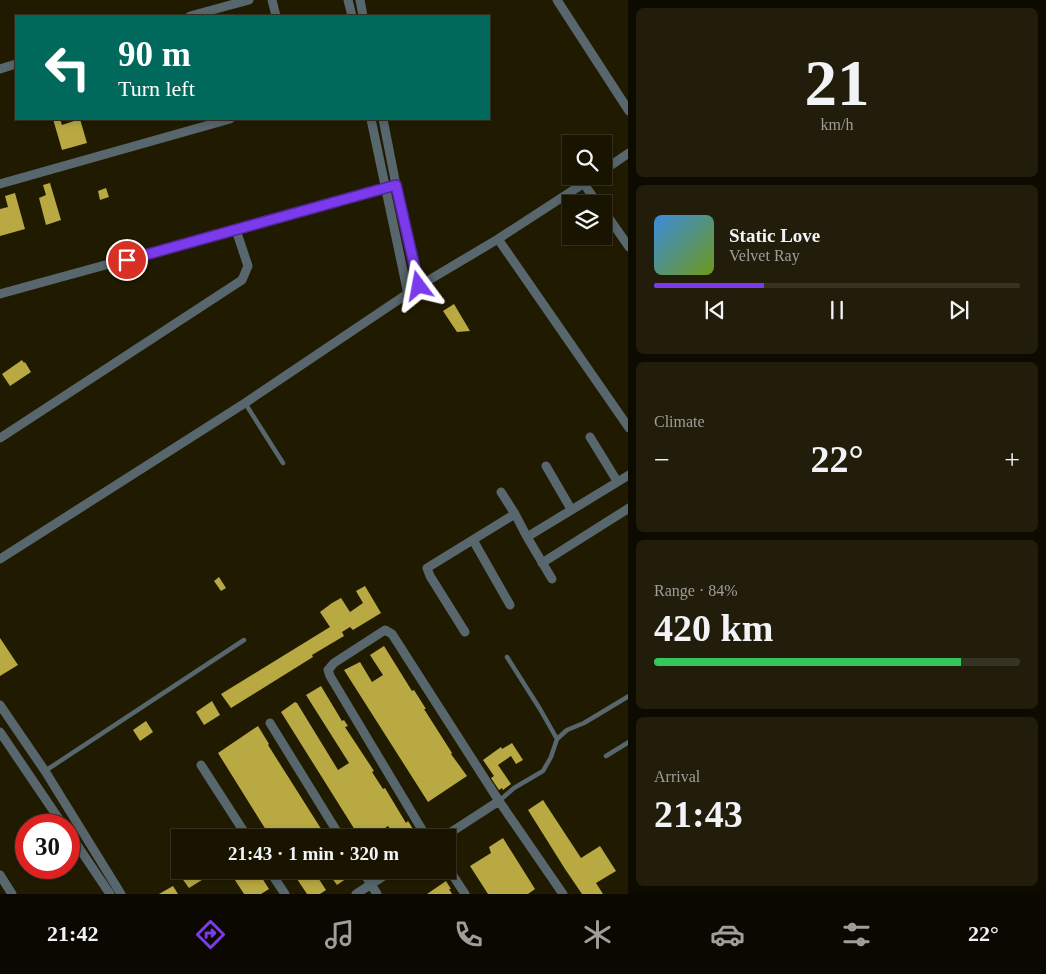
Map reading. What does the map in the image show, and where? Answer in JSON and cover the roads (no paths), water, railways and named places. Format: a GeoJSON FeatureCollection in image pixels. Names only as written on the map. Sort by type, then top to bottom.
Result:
{"type":"FeatureCollection","features":[{"type":"Feature","properties":{"kind":"street"},"geometry":{"type":"LineString","coordinates":[[194,15],[249,0]]}},
{"type":"Feature","properties":{"kind":"street"},"geometry":{"type":"LineString","coordinates":[[272,0],[276,15]]}},
{"type":"Feature","properties":{"kind":"street"},"geometry":{"type":"LineString","coordinates":[[348,0],[352,15]]}},
{"type":"Feature","properties":{"kind":"street"},"geometry":{"type":"LineString","coordinates":[[360,0],[363,15]]}},
{"type":"Feature","properties":{"kind":"street"},"geometry":{"type":"LineString","coordinates":[[557,0],[628,111]]}},
{"type":"Feature","properties":{"kind":"street"},"geometry":{"type":"LineString","coordinates":[[0,69],[15,64]]}},
{"type":"Feature","properties":{"kind":"street"},"geometry":{"type":"LineString","coordinates":[[0,184],[226,120]]}},
{"type":"Feature","properties":{"kind":"street"},"geometry":{"type":"LineString","coordinates":[[371,120],[408,294]]}},
{"type":"Feature","properties":{"kind":"street"},"geometry":{"type":"LineString","coordinates":[[383,120],[419,286]]}},
{"type":"Feature","properties":{"kind":"street"},"geometry":{"type":"LineString","coordinates":[[612,164],[628,152]]}},
{"type":"Feature","properties":{"kind":"street"},"geometry":{"type":"LineString","coordinates":[[0,294],[396,185]]}},
{"type":"Feature","properties":{"kind":"street"},"geometry":{"type":"LineString","coordinates":[[0,559],[245,403],[419,286],[498,239],[582,185]]}},
{"type":"Feature","properties":{"kind":"street"},"geometry":{"type":"LineString","coordinates":[[612,223],[628,247]]}},
{"type":"Feature","properties":{"kind":"street"},"geometry":{"type":"LineString","coordinates":[[0,438],[242,280],[248,266],[236,230]]}},
{"type":"Feature","properties":{"kind":"street"},"geometry":{"type":"LineString","coordinates":[[498,239],[628,428]]}},
{"type":"Feature","properties":{"kind":"street"},"geometry":{"type":"LineString","coordinates":[[590,437],[618,481]]}},
{"type":"Feature","properties":{"kind":"street"},"geometry":{"type":"LineString","coordinates":[[546,466],[571,509]]}},
{"type":"Feature","properties":{"kind":"street"},"geometry":{"type":"LineString","coordinates":[[527,537],[628,475]]}},
{"type":"Feature","properties":{"kind":"street"},"geometry":{"type":"LineString","coordinates":[[501,492],[552,579]]}},
{"type":"Feature","properties":{"kind":"street"},"geometry":{"type":"LineString","coordinates":[[542,563],[628,508]]}},
{"type":"Feature","properties":{"kind":"street"},"geometry":{"type":"LineString","coordinates":[[464,632],[427,568],[515,514]]}},
{"type":"Feature","properties":{"kind":"street"},"geometry":{"type":"LineString","coordinates":[[473,540],[510,605]]}},
{"type":"Feature","properties":{"kind":"street"},"geometry":{"type":"LineString","coordinates":[[422,829],[328,670],[334,663],[384,630],[392,634],[499,801],[562,894]]}},
{"type":"Feature","properties":{"kind":"street"},"geometry":{"type":"LineString","coordinates":[[0,706],[45,771],[121,894]]}},
{"type":"Feature","properties":{"kind":"street"},"geometry":{"type":"LineString","coordinates":[[270,723],[336,829]]}},
{"type":"Feature","properties":{"kind":"street"},"geometry":{"type":"LineString","coordinates":[[0,732],[56,814]]}},
{"type":"Feature","properties":{"kind":"street"},"geometry":{"type":"LineString","coordinates":[[201,766],[242,829]]}},
{"type":"Feature","properties":{"kind":"street"},"geometry":{"type":"LineString","coordinates":[[456,829],[499,801]]}},
{"type":"Feature","properties":{"kind":"street"},"geometry":{"type":"LineString","coordinates":[[80,851],[106,892]]}},
{"type":"Feature","properties":{"kind":"street"},"geometry":{"type":"LineString","coordinates":[[0,875],[12,894]]}},
{"type":"Feature","properties":{"kind":"street"},"geometry":{"type":"LineString","coordinates":[[275,879],[285,894]]}},
{"type":"Feature","properties":{"kind":"street"},"geometry":{"type":"LineString","coordinates":[[368,879],[377,894]]}},
{"type":"Feature","properties":{"kind":"street"},"geometry":{"type":"LineString","coordinates":[[356,894],[379,879]]}},
{"type":"Feature","properties":{"kind":"street"},"geometry":{"type":"LineString","coordinates":[[455,879],[465,894]]}},
{"type":"Feature","properties":{"kind":"lane"},"geometry":{"type":"LineString","coordinates":[[245,403],[283,463]]}},
{"type":"Feature","properties":{"kind":"lane"},"geometry":{"type":"LineString","coordinates":[[45,771],[244,640]]}},
{"type":"Feature","properties":{"kind":"lane"},"geometry":{"type":"LineString","coordinates":[[507,657],[557,739]]}},
{"type":"Feature","properties":{"kind":"lane"},"geometry":{"type":"LineString","coordinates":[[499,801],[514,788],[543,770],[551,757],[557,739],[567,730],[584,723],[628,696]]}},
{"type":"Feature","properties":{"kind":"lane"},"geometry":{"type":"LineString","coordinates":[[606,756],[628,742]]}}]}
